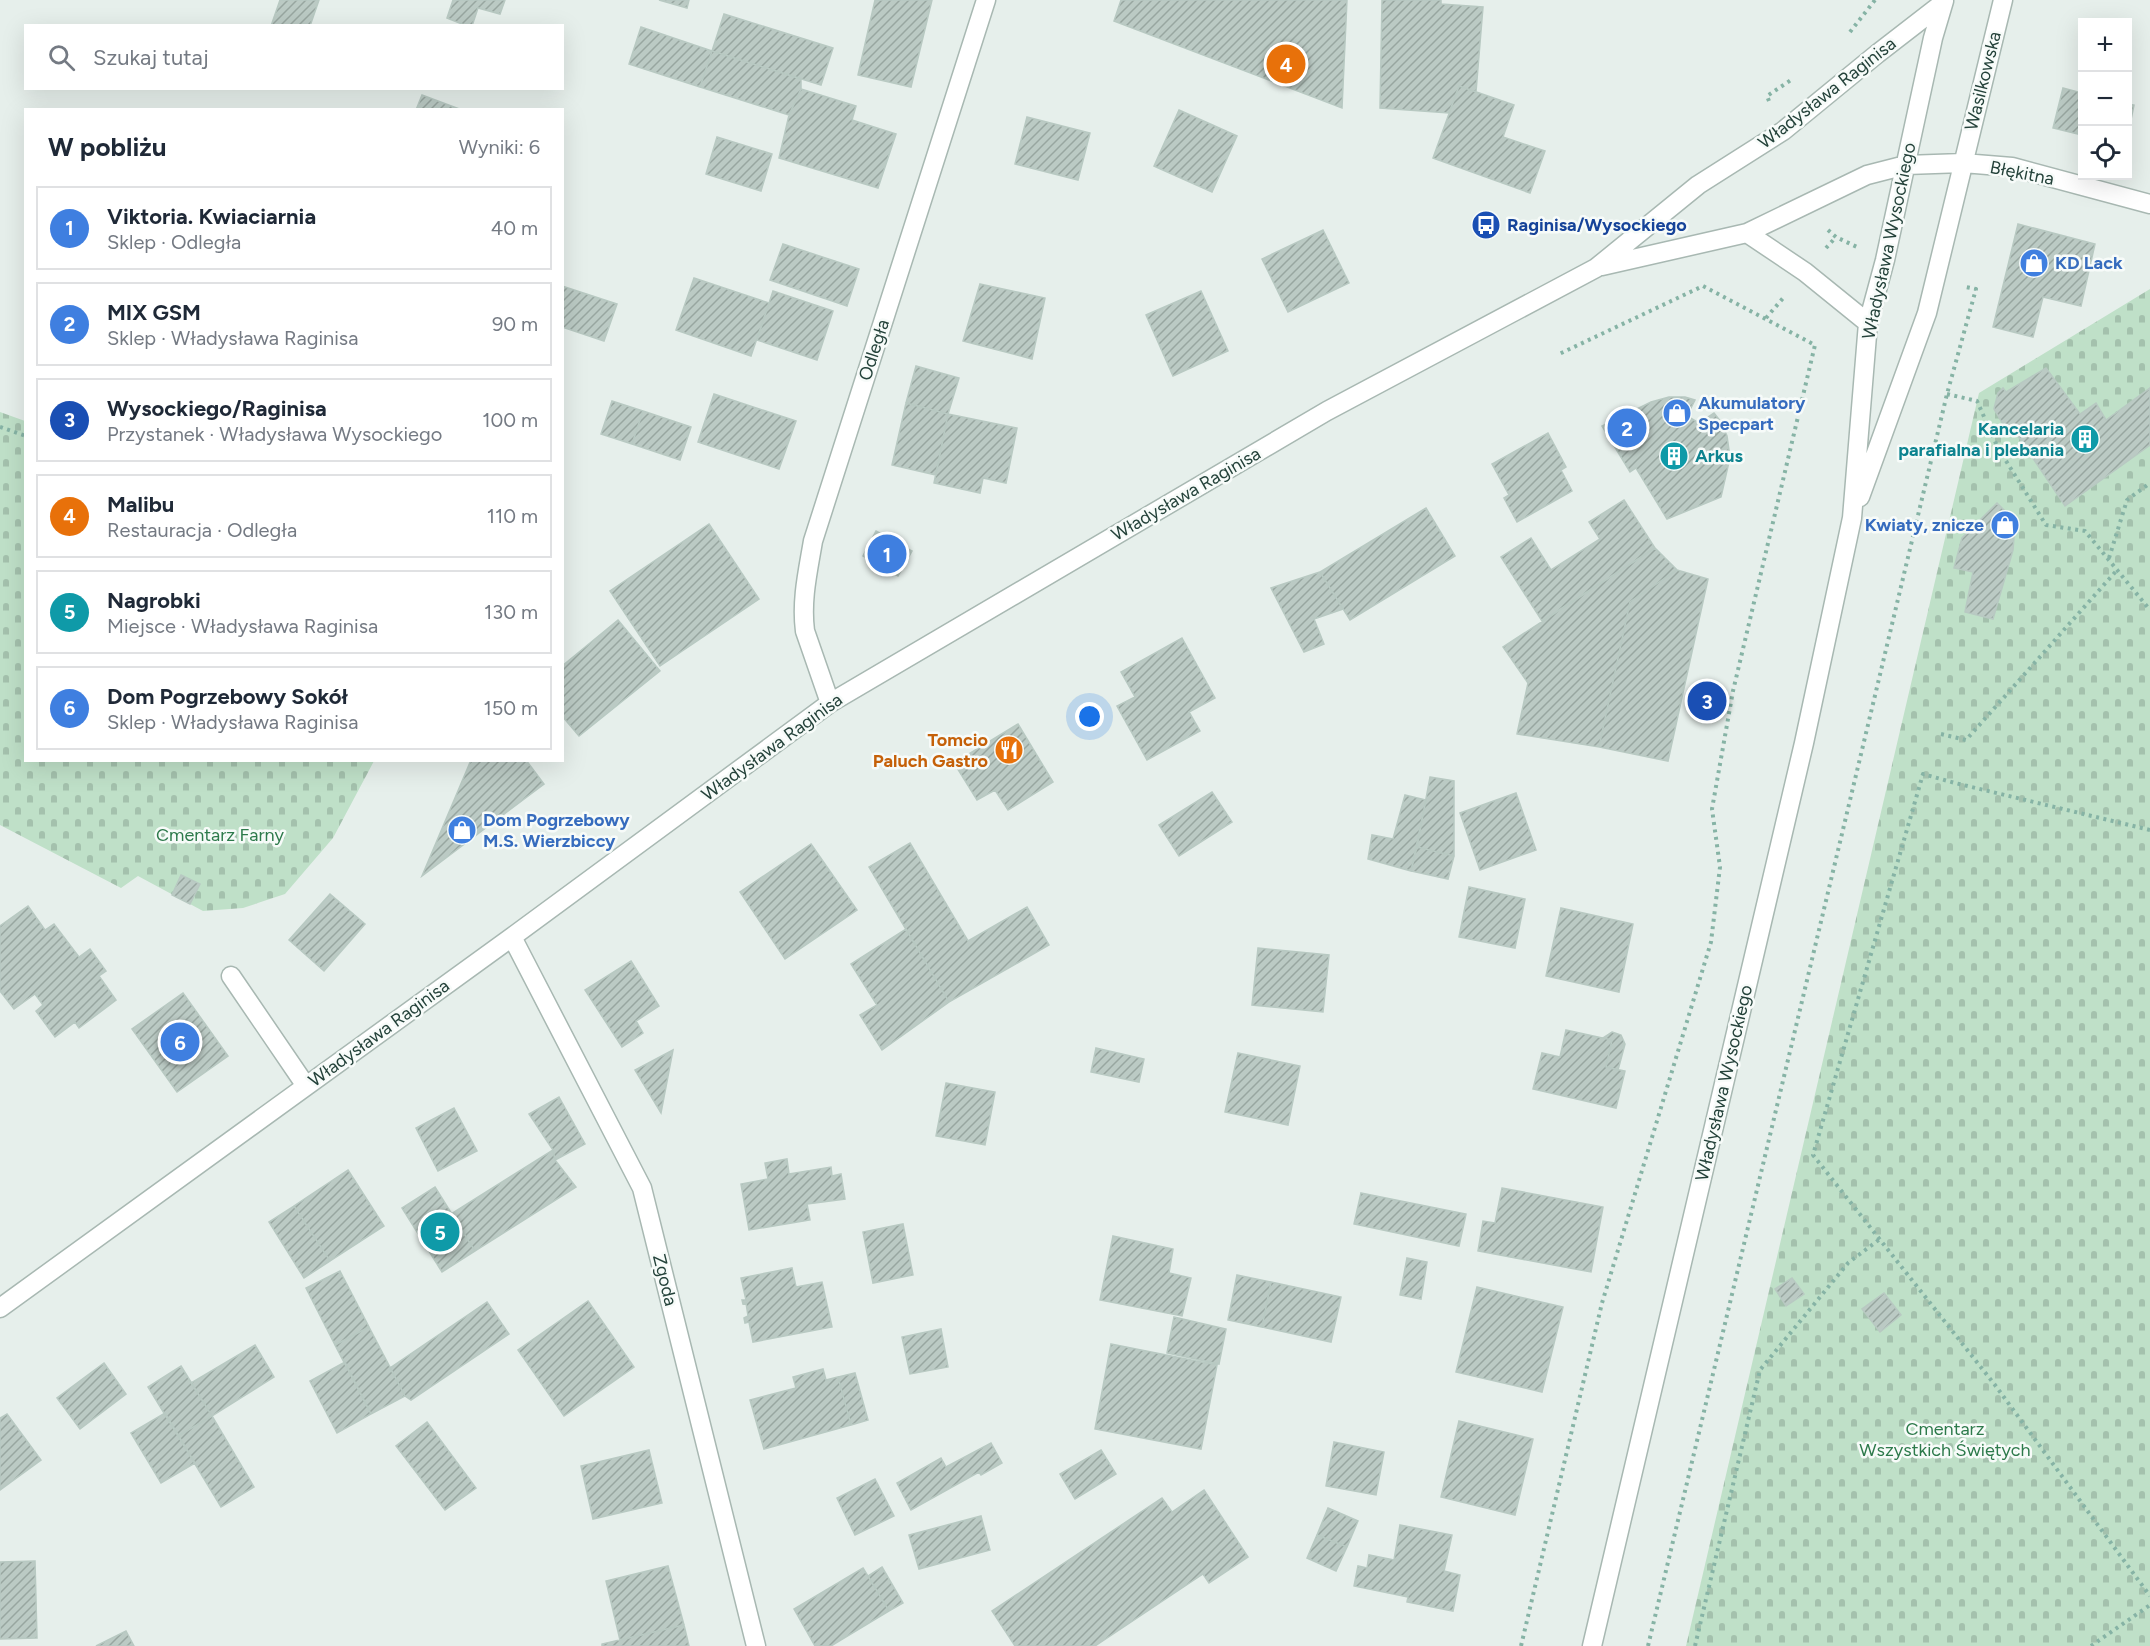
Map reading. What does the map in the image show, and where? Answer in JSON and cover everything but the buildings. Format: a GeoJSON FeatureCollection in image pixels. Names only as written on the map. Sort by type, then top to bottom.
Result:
{"type":"FeatureCollection","features":[{"type":"Feature","properties":{"kind":"street","name":"Odległa"},"geometry":{"type":"LineString","coordinates":[[830,703],[804,623],[803,604],[813,541],[986,0]]}},
{"type":"Feature","properties":{"kind":"street","name":"Wasilkowska"},"geometry":{"type":"LineString","coordinates":[[1963,163],[2003,0]]}},
{"type":"Feature","properties":{"kind":"street","name":"Władysława Raginisa"},"geometry":{"type":"LineString","coordinates":[[0,1308],[830,703],[1327,411],[1596,268],[1698,185],[1784,131],[1876,54],[1943,2]]}},
{"type":"Feature","properties":{"kind":"street","name":"Władysława Wysockiego"},"geometry":{"type":"LineString","coordinates":[[1592,1646],[1799,765],[1852,518],[1868,323],[1885,260],[1933,38],[1943,2]]}},
{"type":"Feature","properties":{"kind":"street","name":"Błękitna"},"geometry":{"type":"LineString","coordinates":[[1906,165],[1963,163],[2012,167],[2150,204]]}},
{"type":"Feature","properties":{"kind":"street","name":"Władysława Wysockiego"},"geometry":{"type":"LineString","coordinates":[[1852,518],[1927,312],[1963,163]]}},
{"type":"Feature","properties":{"kind":"street","name":"Władysława Raginisa"},"geometry":{"type":"LineString","coordinates":[[1596,268],[1747,232],[1867,175],[1906,165]]}},
{"type":"Feature","properties":{"kind":"street"},"geometry":{"type":"LineString","coordinates":[[1747,232],[1805,272],[1868,323]]}},
{"type":"Feature","properties":{"kind":"street","name":"Zgoda"},"geometry":{"type":"LineString","coordinates":[[512,937],[642,1188],[756,1646]]}},
{"type":"Feature","properties":{"kind":"street"},"geometry":{"type":"LineString","coordinates":[[231,976],[306,1086]]}},
{"type":"Feature","properties":{"kind":"path"},"geometry":{"type":"LineString","coordinates":[[1848,34],[1875,0]]}},
{"type":"Feature","properties":{"kind":"path"},"geometry":{"type":"LineString","coordinates":[[1767,96],[1795,77]]}},
{"type":"Feature","properties":{"kind":"path"},"geometry":{"type":"LineString","coordinates":[[1521,1646],[1602,1303],[1711,942],[1720,867],[1713,809],[1731,703],[1815,345],[1703,286],[1557,355]]}},
{"type":"Feature","properties":{"kind":"path"},"geometry":{"type":"LineString","coordinates":[[1648,1646],[1947,394],[1976,289]]}},
{"type":"Feature","properties":{"kind":"path"},"geometry":{"type":"LineString","coordinates":[[1947,394],[1977,401],[1998,448],[2046,525],[2085,531],[2150,610]]}},
{"type":"Feature","properties":{"kind":"path"},"geometry":{"type":"LineString","coordinates":[[0,427],[24,435]]}},
{"type":"Feature","properties":{"kind":"path"},"geometry":{"type":"LineString","coordinates":[[2109,558],[2127,500],[2150,483]]}},
{"type":"Feature","properties":{"kind":"path"},"geometry":{"type":"LineString","coordinates":[[1941,734],[1966,740],[2118,569]]}},
{"type":"Feature","properties":{"kind":"path"},"geometry":{"type":"LineString","coordinates":[[2150,830],[1923,774],[1813,1155],[1995,1385],[2150,1596]]}},
{"type":"Feature","properties":{"kind":"path"},"geometry":{"type":"LineString","coordinates":[[1695,1646],[1760,1370],[1848,1263],[1880,1239]]}},
{"type":"Feature","properties":{"kind":"path"},"geometry":{"type":"LineString","coordinates":[[2091,1646],[2150,1605]]}},
{"type":"Feature","properties":{"kind":"green space","name":"Cmentarz Wszystkich Świętych"},"geometry":{"type":"Polygon","coordinates":[[[2150,289],[2150,1646],[1686,1646],[1979,393],[2150,289]]]}},
{"type":"Feature","properties":{"kind":"green space","name":"Cmentarz Farny"},"geometry":{"type":"Polygon","coordinates":[[[0,412],[24,421],[24,762],[373,762],[333,838],[285,894],[243,908],[203,911],[138,876],[121,888],[0,825],[0,412]]]}},
{"type":"Feature","properties":{"kind":"place","name":"Malibu"},"geometry":{"type":"Point","coordinates":[1286,64]}},
{"type":"Feature","properties":{"kind":"place","name":"Raginisa/Wysockiego"},"geometry":{"type":"Point","coordinates":[1486,225]}},
{"type":"Feature","properties":{"kind":"place","name":"KD Lack"},"geometry":{"type":"Point","coordinates":[2034,263]}},
{"type":"Feature","properties":{"kind":"place","name":"Akumulatory Specpart"},"geometry":{"type":"Point","coordinates":[1677,413]}},
{"type":"Feature","properties":{"kind":"place","name":"MIX GSM"},"geometry":{"type":"Point","coordinates":[1627,428]}},
{"type":"Feature","properties":{"kind":"place","name":"Kancelaria parafialna i plebania"},"geometry":{"type":"Point","coordinates":[2085,439]}},
{"type":"Feature","properties":{"kind":"place","name":"Arkus"},"geometry":{"type":"Point","coordinates":[1674,456]}},
{"type":"Feature","properties":{"kind":"place","name":"Kwiaty, znicze"},"geometry":{"type":"Point","coordinates":[2005,525]}},
{"type":"Feature","properties":{"kind":"place","name":"Viktoria. Kwiaciarnia"},"geometry":{"type":"Point","coordinates":[887,554]}},
{"type":"Feature","properties":{"kind":"place","name":"Wysockiego/Raginisa"},"geometry":{"type":"Point","coordinates":[1707,701]}},
{"type":"Feature","properties":{"kind":"place","name":"Tomcio Paluch Gastro"},"geometry":{"type":"Point","coordinates":[1009,750]}},
{"type":"Feature","properties":{"kind":"place","name":"Dom Pogrzebowy M.S. Wierzbiccy"},"geometry":{"type":"Point","coordinates":[462,830]}},
{"type":"Feature","properties":{"kind":"place","name":"Dom Pogrzebowy Sokół"},"geometry":{"type":"Point","coordinates":[180,1042]}},
{"type":"Feature","properties":{"kind":"place","name":"Nagrobki"},"geometry":{"type":"Point","coordinates":[440,1232]}}]}
